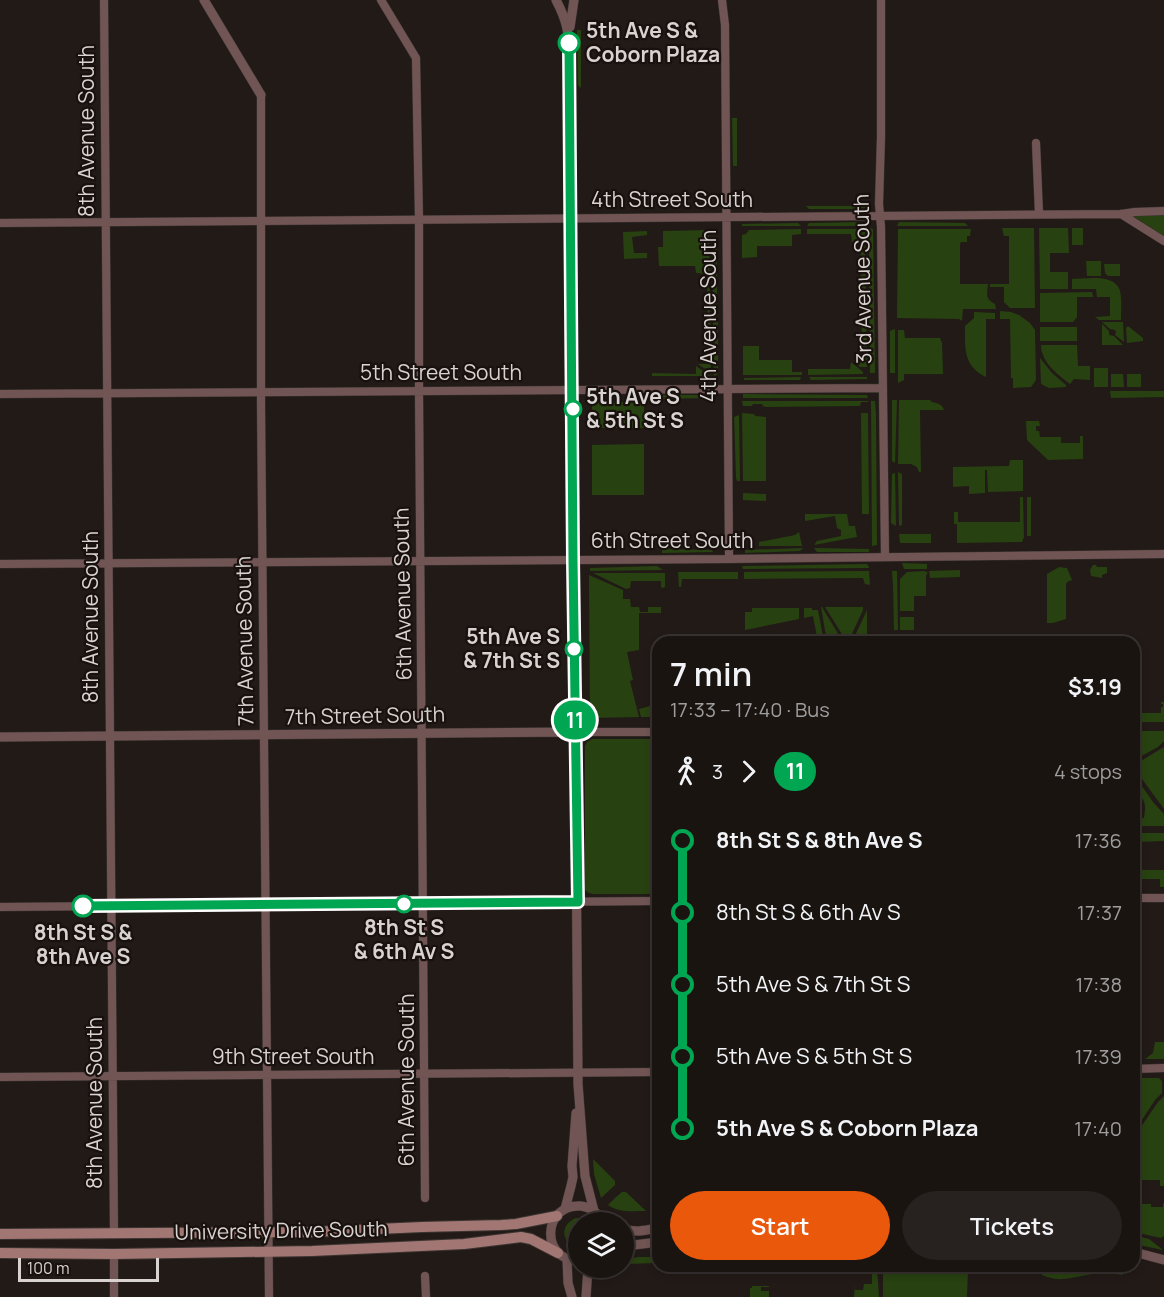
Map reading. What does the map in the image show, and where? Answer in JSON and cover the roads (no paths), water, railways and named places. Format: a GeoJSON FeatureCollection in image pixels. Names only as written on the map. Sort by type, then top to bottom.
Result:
{"type":"FeatureCollection","features":[{"type":"Feature","properties":{"kind":"main road","name":"University Drive South"},"geometry":{"type":"LineString","coordinates":[[0,1234],[311,1232],[501,1225],[516,1224],[561,1213]]}},
{"type":"Feature","properties":{"kind":"main road","name":"University Drive South"},"geometry":{"type":"LineString","coordinates":[[0,1253],[312,1251],[464,1245],[521,1237],[531,1239],[563,1256]]}},
{"type":"Feature","properties":{"kind":"street","name":"8th Avenue South"},"geometry":{"type":"LineString","coordinates":[[104,0],[114,1233]]}},
{"type":"Feature","properties":{"kind":"street","name":"7th Avenue South"},"geometry":{"type":"LineString","coordinates":[[204,0],[261,95],[261,392],[269,1297]]}},
{"type":"Feature","properties":{"kind":"street","name":"6th Avenue South"},"geometry":{"type":"LineString","coordinates":[[381,0],[416,58],[425,1198]]}},
{"type":"Feature","properties":{"kind":"street"},"geometry":{"type":"LineString","coordinates":[[556,0],[566,21],[569,38]]}},
{"type":"Feature","properties":{"kind":"street"},"geometry":{"type":"LineString","coordinates":[[561,1213],[573,1177],[578,1084],[569,38],[574,0]]}},
{"type":"Feature","properties":{"kind":"street","name":"4th Avenue South"},"geometry":{"type":"LineString","coordinates":[[722,0],[725,25],[729,559]]}},
{"type":"Feature","properties":{"kind":"street","name":"3rd Avenue South"},"geometry":{"type":"LineString","coordinates":[[880,0],[879,204],[885,556]]}},
{"type":"Feature","properties":{"kind":"street"},"geometry":{"type":"LineString","coordinates":[[1036,143],[1039,214]]}},
{"type":"Feature","properties":{"kind":"street","name":"4th Street South"},"geometry":{"type":"LineString","coordinates":[[0,222],[1121,214],[1164,210]]}},
{"type":"Feature","properties":{"kind":"street"},"geometry":{"type":"LineString","coordinates":[[1121,214],[1164,241]]}},
{"type":"Feature","properties":{"kind":"street","name":"5th Street South"},"geometry":{"type":"LineString","coordinates":[[0,394],[883,388]]}},
{"type":"Feature","properties":{"kind":"street","name":"6th Street South"},"geometry":{"type":"LineString","coordinates":[[0,564],[1164,554]]}},
{"type":"Feature","properties":{"kind":"street","name":"7th Street South"},"geometry":{"type":"LineString","coordinates":[[0,736],[652,732]]}},
{"type":"Feature","properties":{"kind":"street"},"geometry":{"type":"LineString","coordinates":[[1140,898],[1164,898]]}},
{"type":"Feature","properties":{"kind":"street"},"geometry":{"type":"LineString","coordinates":[[0,907],[652,901]]}},
{"type":"Feature","properties":{"kind":"street"},"geometry":{"type":"LineString","coordinates":[[1140,1069],[1164,1068]]}},
{"type":"Feature","properties":{"kind":"street","name":"9th Street South"},"geometry":{"type":"LineString","coordinates":[[0,1077],[652,1072]]}},
{"type":"Feature","properties":{"kind":"street"},"geometry":{"type":"LineString","coordinates":[[578,1084],[585,1176],[594,1211]]}},
{"type":"Feature","properties":{"kind":"street"},"geometry":{"type":"LineString","coordinates":[[568,1258],[554,1247],[550,1231],[552,1223],[561,1213],[572,1207],[587,1207],[594,1211]]}},
{"type":"Feature","properties":{"kind":"street"},"geometry":{"type":"LineString","coordinates":[[634,1231],[652,1229]]}},
{"type":"Feature","properties":{"kind":"street"},"geometry":{"type":"LineString","coordinates":[[634,1245],[652,1243]]}},
{"type":"Feature","properties":{"kind":"street"},"geometry":{"type":"LineString","coordinates":[[114,1254],[114,1297]]}},
{"type":"Feature","properties":{"kind":"street"},"geometry":{"type":"LineString","coordinates":[[1140,1254],[1160,1259]]}},
{"type":"Feature","properties":{"kind":"street"},"geometry":{"type":"LineString","coordinates":[[563,1256],[572,1297]]}},
{"type":"Feature","properties":{"kind":"street"},"geometry":{"type":"LineString","coordinates":[[1140,1257],[1160,1259]]}},
{"type":"Feature","properties":{"kind":"street"},"geometry":{"type":"LineString","coordinates":[[425,1276],[426,1297]]}},
{"type":"Feature","properties":{"kind":"street"},"geometry":{"type":"LineString","coordinates":[[586,1297],[587,1278]]}},
{"type":"Feature","properties":{"kind":"place","name":"5th Ave S & Coborn Plaza"},"geometry":{"type":"Point","coordinates":[569,43]}},
{"type":"Feature","properties":{"kind":"place","name":"5th Ave S & 5th St S"},"geometry":{"type":"Point","coordinates":[573,409]}},
{"type":"Feature","properties":{"kind":"place","name":"5th Ave S & 7th St S"},"geometry":{"type":"Point","coordinates":[574,649]}},
{"type":"Feature","properties":{"kind":"place","name":"8th St S & 6th Av S"},"geometry":{"type":"Point","coordinates":[404,904]}},
{"type":"Feature","properties":{"kind":"place","name":"8th St S & 8th Ave S"},"geometry":{"type":"Point","coordinates":[83,906]}}]}
